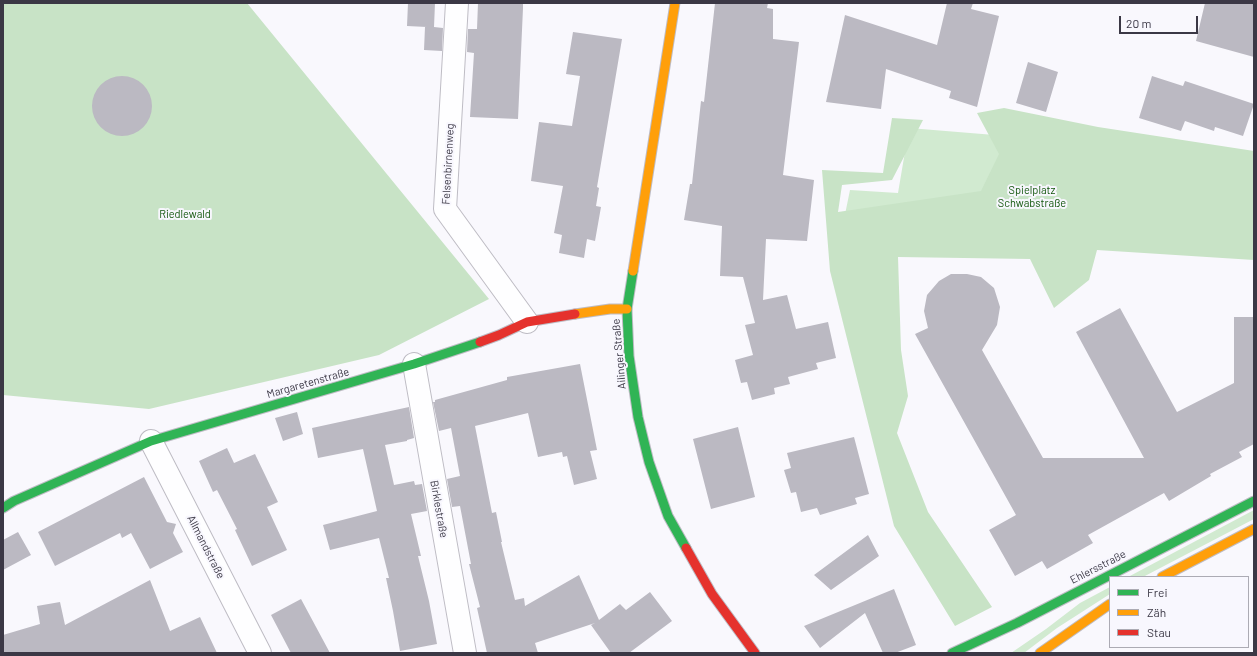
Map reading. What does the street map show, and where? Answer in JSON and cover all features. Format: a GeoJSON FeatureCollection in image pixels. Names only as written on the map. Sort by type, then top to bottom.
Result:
{"type":"FeatureCollection","features":[{"type":"Feature","properties":{"kind":"street","name":"Felsenbirnenweg"},"geometry":{"type":"LineString","coordinates":[[457,3],[445,209],[527,322]]}},
{"type":"Feature","properties":{"kind":"street","name":"Ailinger Straße"},"geometry":{"type":"LineString","coordinates":[[675,3],[627,308],[629,356],[638,417],[649,462],[668,516],[712,594],[755,653]]}},
{"type":"Feature","properties":{"kind":"street","name":"Margaretenstraße"},"geometry":{"type":"LineString","coordinates":[[3,508],[14,501],[151,441],[414,364],[499,335],[527,322],[610,309],[627,308]]}},
{"type":"Feature","properties":{"kind":"street","name":"Birklestraße"},"geometry":{"type":"LineString","coordinates":[[414,364],[465,653]]}},
{"type":"Feature","properties":{"kind":"street","name":"Allmandstraße"},"geometry":{"type":"LineString","coordinates":[[151,441],[260,653]]}},
{"type":"Feature","properties":{"kind":"street","name":"Ehlersstraße"},"geometry":{"type":"LineString","coordinates":[[952,653],[1017,623],[1254,501]]}},
{"type":"Feature","properties":{"kind":"street"},"geometry":{"type":"LineString","coordinates":[[1164,576],[1254,529]]}},
{"type":"Feature","properties":{"kind":"street"},"geometry":{"type":"LineString","coordinates":[[1040,653],[1109,605]]}},
{"type":"Feature","properties":{"kind":"green space","name":"Riedlewald"},"geometry":{"type":"Polygon","coordinates":[[[3,3],[247,3],[489,299],[379,355],[149,409],[3,395],[3,3]]]}},
{"type":"Feature","properties":{"kind":"green space","name":"Spielplatz Schwabstraße"},"geometry":{"type":"Polygon","coordinates":[[[1004,108],[1098,127],[1254,151],[1254,260],[1097,250],[1089,280],[1054,308],[1030,259],[898,257],[901,350],[908,396],[897,433],[928,512],[992,607],[955,626],[894,526],[830,271],[822,170],[883,173],[892,118],[923,120],[892,180],[842,185],[838,212],[981,191],[999,154],[977,113],[1004,108]]]}},
{"type":"Feature","properties":{"kind":"green space"},"geometry":{"type":"Polygon","coordinates":[[[909,128],[1080,142],[1187,159],[841,234],[850,190],[898,193],[909,128]]]}},
{"type":"Feature","properties":{"kind":"green space"},"geometry":{"type":"Polygon","coordinates":[[[1254,510],[1254,519],[1145,576],[1130,576],[1254,510]]]}},
{"type":"Feature","properties":{"kind":"green space"},"geometry":{"type":"Polygon","coordinates":[[[1109,588],[1109,595],[1057,628],[1024,653],[1011,653],[1046,629],[1080,603],[1109,588]]]}},
{"type":"Feature","properties":{"kind":"building"},"geometry":{"type":"Polygon","coordinates":[[[408,3],[435,3],[434,27],[443,28],[442,51],[424,50],[425,27],[427,27],[407,26],[408,3]]]}},
{"type":"Feature","properties":{"kind":"building"},"geometry":{"type":"Polygon","coordinates":[[[478,3],[523,3],[518,119],[470,117],[474,53],[467,52],[468,29],[477,29],[478,3]]]}},
{"type":"Feature","properties":{"kind":"building"},"geometry":{"type":"Polygon","coordinates":[[[715,3],[768,3],[767,8],[773,9],[773,39],[799,42],[783,175],[814,180],[807,241],[766,239],[763,300],[787,295],[796,329],[828,322],[836,358],[816,363],[818,369],[788,377],[790,384],[774,388],[775,394],[752,400],[747,382],[741,383],[735,360],[753,355],[745,325],[755,323],[743,277],[720,276],[722,226],[684,220],[690,184],[692,184],[701,101],[704,102],[715,3]]]}},
{"type":"Feature","properties":{"kind":"building"},"geometry":{"type":"Polygon","coordinates":[[[947,3],[973,3],[971,9],[999,16],[977,107],[949,98],[951,91],[886,69],[881,109],[826,102],[845,15],[937,45],[947,3]]]}},
{"type":"Feature","properties":{"kind":"building"},"geometry":{"type":"Polygon","coordinates":[[[1205,3],[1254,3],[1254,57],[1196,41],[1205,3]]]}},
{"type":"Feature","properties":{"kind":"building"},"geometry":{"type":"Polygon","coordinates":[[[573,32],[622,39],[597,187],[599,188],[596,206],[601,207],[595,241],[587,239],[584,258],[559,253],[562,235],[554,233],[563,186],[531,181],[539,122],[572,126],[580,76],[566,74],[573,32]]]}},
{"type":"Feature","properties":{"kind":"building"},"geometry":{"type":"Polygon","coordinates":[[[1028,62],[1058,72],[1046,112],[1016,103],[1028,62]]]}},
{"type":"Feature","properties":{"kind":"building"},"geometry":{"type":"Polygon","coordinates":[[[122,76],[138,81],[143,85],[147,90],[152,106],[147,122],[143,127],[138,131],[122,136],[106,131],[101,127],[97,122],[92,106],[97,90],[101,85],[106,81],[122,76]]]}},
{"type":"Feature","properties":{"kind":"building"},"geometry":{"type":"Polygon","coordinates":[[[1152,76],[1183,86],[1185,81],[1254,104],[1243,136],[1215,127],[1214,131],[1185,121],[1181,131],[1139,118],[1152,76]]]}},
{"type":"Feature","properties":{"kind":"building"},"geometry":{"type":"Polygon","coordinates":[[[951,274],[967,274],[981,277],[994,288],[1000,307],[997,325],[982,350],[1043,458],[1144,458],[1076,332],[1120,308],[1177,412],[1234,383],[1234,317],[1254,317],[1254,444],[1239,452],[1242,457],[1210,474],[1211,476],[1169,501],[1164,493],[1088,535],[1093,543],[1047,569],[1042,561],[1015,576],[989,530],[1016,515],[915,334],[928,328],[924,311],[927,295],[939,281],[951,274]]]}},
{"type":"Feature","properties":{"kind":"building"},"geometry":{"type":"Polygon","coordinates":[[[580,364],[597,450],[590,451],[597,479],[574,485],[567,456],[563,457],[562,452],[538,457],[528,413],[475,426],[492,513],[496,512],[501,542],[515,600],[524,598],[525,606],[579,575],[599,620],[620,604],[626,610],[650,592],[672,621],[629,653],[611,653],[591,625],[595,623],[535,643],[538,653],[487,653],[477,608],[480,607],[469,564],[471,564],[460,506],[452,507],[447,479],[460,476],[451,428],[439,431],[433,402],[435,402],[435,400],[507,380],[507,377],[580,364]]]}},
{"type":"Feature","properties":{"kind":"building"},"geometry":{"type":"Polygon","coordinates":[[[409,407],[414,438],[407,441],[385,445],[394,485],[414,481],[415,485],[422,484],[427,511],[411,514],[421,556],[418,556],[429,601],[437,644],[400,651],[386,578],[389,578],[379,538],[330,550],[323,525],[377,511],[363,449],[318,458],[312,428],[409,407]]]}},
{"type":"Feature","properties":{"kind":"building"},"geometry":{"type":"Polygon","coordinates":[[[297,412],[303,434],[283,441],[275,418],[297,412]]]}},
{"type":"Feature","properties":{"kind":"building"},"geometry":{"type":"Polygon","coordinates":[[[738,427],[755,497],[711,509],[693,439],[738,427]]]}},
{"type":"Feature","properties":{"kind":"building"},"geometry":{"type":"Polygon","coordinates":[[[854,437],[869,494],[855,498],[857,504],[820,515],[817,508],[801,512],[796,492],[791,493],[784,470],[791,468],[787,453],[854,437]]]}},
{"type":"Feature","properties":{"kind":"building"},"geometry":{"type":"Polygon","coordinates":[[[227,448],[234,463],[255,454],[278,502],[267,507],[287,550],[252,566],[235,530],[237,529],[217,490],[213,492],[199,461],[227,448]]]}},
{"type":"Feature","properties":{"kind":"building"},"geometry":{"type":"Polygon","coordinates":[[[144,477],[167,522],[176,524],[173,533],[183,552],[150,569],[131,533],[122,538],[120,533],[55,566],[38,532],[144,477]]]}},
{"type":"Feature","properties":{"kind":"building"},"geometry":{"type":"Polygon","coordinates":[[[18,532],[31,555],[3,570],[3,540],[18,532]]]}},
{"type":"Feature","properties":{"kind":"building"},"geometry":{"type":"Polygon","coordinates":[[[868,535],[879,556],[831,590],[814,575],[868,535]]]}},
{"type":"Feature","properties":{"kind":"building"},"geometry":{"type":"Polygon","coordinates":[[[150,580],[170,631],[200,617],[217,653],[3,653],[3,635],[40,624],[37,606],[60,602],[65,625],[150,580]]]}},
{"type":"Feature","properties":{"kind":"building"},"geometry":{"type":"Polygon","coordinates":[[[894,589],[916,645],[895,653],[883,653],[865,613],[820,648],[804,626],[894,589]]]}},
{"type":"Feature","properties":{"kind":"building"},"geometry":{"type":"Polygon","coordinates":[[[301,599],[330,653],[291,653],[271,615],[301,599]]]}},
{"type":"Feature","properties":{"kind":"traffic: fast"},"geometry":{"type":"LineString","coordinates":[[633,271],[627,309],[629,356],[638,417],[649,462],[668,516],[686,548]]}},
{"type":"Feature","properties":{"kind":"traffic: fast"},"geometry":{"type":"LineString","coordinates":[[3,508],[14,501],[151,441],[414,364],[480,342]]}},
{"type":"Feature","properties":{"kind":"traffic: fast"},"geometry":{"type":"LineString","coordinates":[[952,653],[1017,623],[1254,501]]}},
{"type":"Feature","properties":{"kind":"traffic: slow"},"geometry":{"type":"LineString","coordinates":[[633,271],[675,3]]}},
{"type":"Feature","properties":{"kind":"traffic: slow"},"geometry":{"type":"LineString","coordinates":[[575,314],[610,309],[627,309]]}},
{"type":"Feature","properties":{"kind":"traffic: slow"},"geometry":{"type":"LineString","coordinates":[[1164,576],[1254,529]]}},
{"type":"Feature","properties":{"kind":"traffic: slow"},"geometry":{"type":"LineString","coordinates":[[1040,653],[1109,605]]}},
{"type":"Feature","properties":{"kind":"traffic: jam"},"geometry":{"type":"LineString","coordinates":[[480,342],[527,322],[575,314]]}},
{"type":"Feature","properties":{"kind":"traffic: jam"},"geometry":{"type":"LineString","coordinates":[[686,548],[712,594],[755,653]]}}]}
